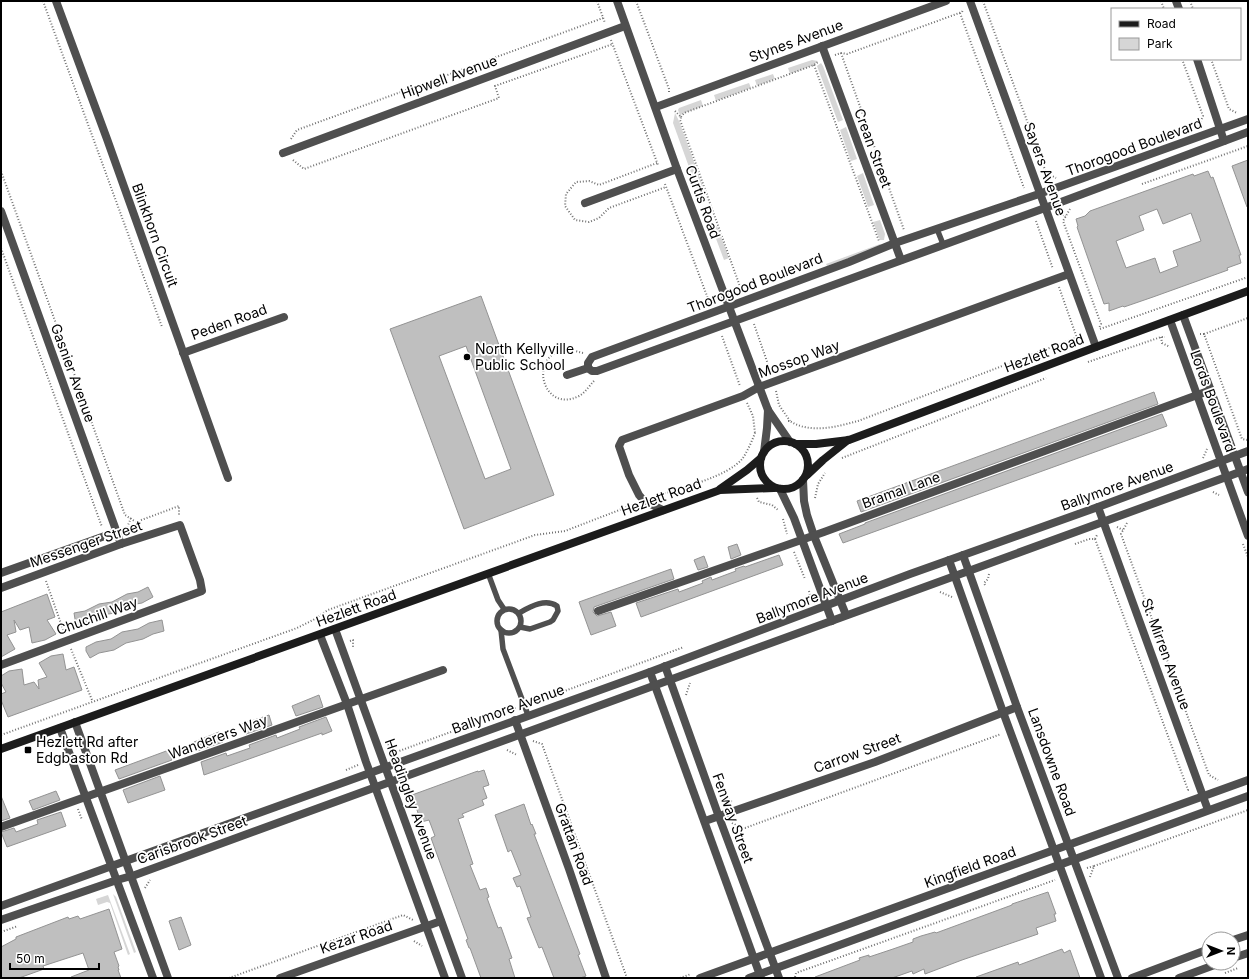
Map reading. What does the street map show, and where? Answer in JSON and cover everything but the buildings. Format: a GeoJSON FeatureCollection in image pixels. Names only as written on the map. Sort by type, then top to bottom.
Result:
{"type":"FeatureCollection","features":[{"type":"Feature","properties":{"kind":"main road","name":"Hezlett Road"},"geometry":{"type":"LineString","coordinates":[[793,443],[816,444],[849,440],[1096,347],[1248,292]]}},
{"type":"Feature","properties":{"kind":"main road","name":"Hezlett Road"},"geometry":{"type":"LineString","coordinates":[[804,478],[823,460],[849,440]]}},
{"type":"Feature","properties":{"kind":"main road"},"geometry":{"type":"LineString","coordinates":[[784,441],[793,443],[803,451],[808,461],[808,470],[804,478],[796,487],[786,490],[777,488],[769,485],[762,476],[760,470],[763,455],[773,444],[784,441]]}},
{"type":"Feature","properties":{"kind":"main road","name":"Hezlett Road"},"geometry":{"type":"LineString","coordinates":[[720,490],[747,470],[763,455]]}},
{"type":"Feature","properties":{"kind":"main road","name":"Hezlett Road"},"geometry":{"type":"LineString","coordinates":[[1,749],[720,490],[777,488]]}},
{"type":"Feature","properties":{"kind":"street","name":"Blinkhorn Circuit"},"geometry":{"type":"LineString","coordinates":[[56,1],[110,147],[228,478]]}},
{"type":"Feature","properties":{"kind":"street","name":"Curtis Road"},"geometry":{"type":"LineString","coordinates":[[616,1],[656,106],[677,169],[768,410],[793,443]]}},
{"type":"Feature","properties":{"kind":"street","name":"Stynes Avenue"},"geometry":{"type":"LineString","coordinates":[[656,106],[946,1]]}},
{"type":"Feature","properties":{"kind":"street","name":"Sayers Avenue"},"geometry":{"type":"LineString","coordinates":[[970,1],[1069,274],[1094,332],[1096,347]]}},
{"type":"Feature","properties":{"kind":"street","name":"Hipwell Avenue"},"geometry":{"type":"LineString","coordinates":[[283,153],[625,26]]}},
{"type":"Feature","properties":{"kind":"street","name":"Crean Street"},"geometry":{"type":"LineString","coordinates":[[822,46],[901,260]]}},
{"type":"Feature","properties":{"kind":"street"},"geometry":{"type":"LineString","coordinates":[[1197,60],[1224,140]]}},
{"type":"Feature","properties":{"kind":"street","name":"Thorogood Boulevard"},"geometry":{"type":"LineString","coordinates":[[588,368],[588,363],[592,358],[849,262],[894,240],[937,229],[1040,194],[1248,119]]}},
{"type":"Feature","properties":{"kind":"street","name":"Thorogood Boulevard"},"geometry":{"type":"LineString","coordinates":[[567,375],[588,368],[592,371],[597,371],[1045,208],[1248,132]]}},
{"type":"Feature","properties":{"kind":"street"},"geometry":{"type":"LineString","coordinates":[[585,203],[677,169]]}},
{"type":"Feature","properties":{"kind":"street","name":"Gasnier Avenue"},"geometry":{"type":"LineString","coordinates":[[1,210],[121,544]]}},
{"type":"Feature","properties":{"kind":"street","name":"Mossop Way"},"geometry":{"type":"LineString","coordinates":[[642,498],[632,482],[620,450],[619,446],[622,440],[743,396],[759,387],[1069,274]]}},
{"type":"Feature","properties":{"kind":"street","name":"Lords Boulevard"},"geometry":{"type":"LineString","coordinates":[[1183,315],[1235,456],[1244,470],[1248,492]]}},
{"type":"Feature","properties":{"kind":"street","name":"Peden Road"},"geometry":{"type":"LineString","coordinates":[[183,353],[284,317]]}},
{"type":"Feature","properties":{"kind":"street","name":"Lords Boulevard"},"geometry":{"type":"LineString","coordinates":[[1170,320],[1248,536]]}},
{"type":"Feature","properties":{"kind":"street","name":"Bramal Lane"},"geometry":{"type":"LineString","coordinates":[[598,611],[814,536],[1211,390]]}},
{"type":"Feature","properties":{"kind":"street","name":"Curtis Road"},"geometry":{"type":"LineString","coordinates":[[763,455],[768,410]]}},
{"type":"Feature","properties":{"kind":"street","name":"Ballymore Avenue"},"geometry":{"type":"LineString","coordinates":[[385,767],[650,672],[949,560],[1098,507],[1248,451]]}},
{"type":"Feature","properties":{"kind":"street","name":"Ballymore Avenue"},"geometry":{"type":"LineString","coordinates":[[391,781],[1244,470]]}},
{"type":"Feature","properties":{"kind":"street"},"geometry":{"type":"LineString","coordinates":[[804,478],[804,501],[807,515],[846,615]]}},
{"type":"Feature","properties":{"kind":"street"},"geometry":{"type":"LineString","coordinates":[[777,488],[789,506],[832,621]]}},
{"type":"Feature","properties":{"kind":"street"},"geometry":{"type":"LineString","coordinates":[[642,498],[663,510]]}},
{"type":"Feature","properties":{"kind":"street","name":"St. Mirren Avenue"},"geometry":{"type":"LineString","coordinates":[[1098,507],[1208,810]]}},
{"type":"Feature","properties":{"kind":"street","name":"Messenger Street"},"geometry":{"type":"LineString","coordinates":[[1,588],[121,544],[180,525]]}},
{"type":"Feature","properties":{"kind":"street","name":"Chuchill Way"},"geometry":{"type":"LineString","coordinates":[[1,665],[202,591],[200,580],[180,525]]}},
{"type":"Feature","properties":{"kind":"street","name":"Messenger Street"},"geometry":{"type":"LineString","coordinates":[[1,573],[116,532]]}},
{"type":"Feature","properties":{"kind":"street","name":"Lansdowne Road"},"geometry":{"type":"LineString","coordinates":[[963,555],[1017,707],[1118,978]]}},
{"type":"Feature","properties":{"kind":"street","name":"Lansdowne Road"},"geometry":{"type":"LineString","coordinates":[[949,560],[1000,714],[1054,851],[1101,978]]}},
{"type":"Feature","properties":{"kind":"street","name":"Headingley Avenue"},"geometry":{"type":"LineString","coordinates":[[335,629],[462,978]]}},
{"type":"Feature","properties":{"kind":"street","name":"Headingley Avenue"},"geometry":{"type":"LineString","coordinates":[[320,635],[347,704],[375,787],[445,978]]}},
{"type":"Feature","properties":{"kind":"street","name":"Fenway Street"},"geometry":{"type":"LineString","coordinates":[[665,666],[779,978]]}},
{"type":"Feature","properties":{"kind":"street","name":"Wanderers Way"},"geometry":{"type":"LineString","coordinates":[[1,827],[443,670]]}},
{"type":"Feature","properties":{"kind":"street","name":"Fenway Street"},"geometry":{"type":"LineString","coordinates":[[650,672],[761,976]]}},
{"type":"Feature","properties":{"kind":"street","name":"Carrow Street"},"geometry":{"type":"LineString","coordinates":[[705,821],[875,762],[1017,707]]}},
{"type":"Feature","properties":{"kind":"street","name":"Grattan Road"},"geometry":{"type":"LineString","coordinates":[[515,720],[569,869],[606,978]]}},
{"type":"Feature","properties":{"kind":"street"},"geometry":{"type":"LineString","coordinates":[[74,722],[168,978]]}},
{"type":"Feature","properties":{"kind":"street"},"geometry":{"type":"LineString","coordinates":[[60,728],[153,978]]}},
{"type":"Feature","properties":{"kind":"street","name":"Carisbrook Street"},"geometry":{"type":"LineString","coordinates":[[1,906],[385,767]]}},
{"type":"Feature","properties":{"kind":"street","name":"Kingfield Road"},"geometry":{"type":"LineString","coordinates":[[697,976],[770,953],[1248,780]]}},
{"type":"Feature","properties":{"kind":"street","name":"Carisbrook Street"},"geometry":{"type":"LineString","coordinates":[[1,920],[131,876],[391,781]]}},
{"type":"Feature","properties":{"kind":"street","name":"Kingfield Road"},"geometry":{"type":"LineString","coordinates":[[749,978],[761,976],[775,968],[1248,796]]}},
{"type":"Feature","properties":{"kind":"street","name":"Kezar Road"},"geometry":{"type":"LineString","coordinates":[[280,978],[441,921]]}},
{"type":"Feature","properties":{"kind":"street"},"geometry":{"type":"LineString","coordinates":[[1132,978],[1201,952]]}},
{"type":"Feature","properties":{"kind":"street"},"geometry":{"type":"LineString","coordinates":[[1179,978],[1201,970]]}},
{"type":"Feature","properties":{"kind":"lane"},"geometry":{"type":"LineString","coordinates":[[937,229],[943,244]]}},
{"type":"Feature","properties":{"kind":"lane"},"geometry":{"type":"LineString","coordinates":[[488,573],[498,600],[504,609]]}},
{"type":"Feature","properties":{"kind":"lane"},"geometry":{"type":"LineString","coordinates":[[519,613],[548,602],[557,606],[558,611],[550,622],[530,629],[520,627]]}},
{"type":"Feature","properties":{"kind":"lane"},"geometry":{"type":"LineString","coordinates":[[501,630],[507,633],[518,630],[522,620],[519,613],[512,609],[504,609],[498,615],[497,619],[498,627],[501,630],[503,649],[528,715]]}},
{"type":"Feature","properties":{"kind":"path"},"geometry":{"type":"LineString","coordinates":[[43,1],[162,327]]}},
{"type":"Feature","properties":{"kind":"path"},"geometry":{"type":"LineString","coordinates":[[597,1],[713,312]]}},
{"type":"Feature","properties":{"kind":"path"},"geometry":{"type":"LineString","coordinates":[[636,1],[669,89],[668,94],[675,112],[681,117],[680,120],[745,300]]}},
{"type":"Feature","properties":{"kind":"path"},"geometry":{"type":"LineString","coordinates":[[990,1],[984,1],[1048,178]]}},
{"type":"Feature","properties":{"kind":"path"},"geometry":{"type":"LineString","coordinates":[[960,13],[1028,198]]}},
{"type":"Feature","properties":{"kind":"path"},"geometry":{"type":"LineString","coordinates":[[814,65],[879,242],[894,240],[905,233],[841,53]]}},
{"type":"Feature","properties":{"kind":"path"},"geometry":{"type":"LineString","coordinates":[[1182,60],[1203,116],[1198,127]]}},
{"type":"Feature","properties":{"kind":"path"},"geometry":{"type":"LineString","coordinates":[[1211,60],[1229,109],[1233,111]]}},
{"type":"Feature","properties":{"kind":"path"},"geometry":{"type":"LineString","coordinates":[[1136,186],[1248,146]]}},
{"type":"Feature","properties":{"kind":"path"},"geometry":{"type":"LineString","coordinates":[[1,171],[125,515],[136,522],[179,506],[180,525]]}},
{"type":"Feature","properties":{"kind":"path"},"geometry":{"type":"LineString","coordinates":[[1024,187],[1029,189],[1046,182],[1050,175],[1056,178]]}},
{"type":"Feature","properties":{"kind":"path"},"geometry":{"type":"LineString","coordinates":[[1020,191],[1024,187]]}},
{"type":"Feature","properties":{"kind":"path"},"geometry":{"type":"LineString","coordinates":[[1077,207],[1069,210],[1063,220],[1101,324],[1094,332]]}},
{"type":"Feature","properties":{"kind":"path"},"geometry":{"type":"LineString","coordinates":[[1032,212],[1077,338]]}},
{"type":"Feature","properties":{"kind":"path"},"geometry":{"type":"LineString","coordinates":[[1,248],[102,528],[97,531]]}},
{"type":"Feature","properties":{"kind":"path"},"geometry":{"type":"LineString","coordinates":[[750,315],[774,382],[779,405],[790,421],[796,425],[810,428],[834,427],[858,421],[1077,338],[1248,277]]}},
{"type":"Feature","properties":{"kind":"path"},"geometry":{"type":"LineString","coordinates":[[1204,334],[1248,318]]}},
{"type":"Feature","properties":{"kind":"path"},"geometry":{"type":"LineString","coordinates":[[1,735],[294,628],[313,620],[328,610],[528,537],[545,533],[565,531],[642,498],[728,470],[742,458],[752,441],[754,433],[753,416],[743,396],[719,327]]}},
{"type":"Feature","properties":{"kind":"path"},"geometry":{"type":"LineString","coordinates":[[1082,364],[1161,337]]}},
{"type":"Feature","properties":{"kind":"path"},"geometry":{"type":"LineString","coordinates":[[837,462],[850,455],[1046,378]]}},
{"type":"Feature","properties":{"kind":"path"},"geometry":{"type":"LineString","coordinates":[[778,425],[790,421]]}},
{"type":"Feature","properties":{"kind":"path"},"geometry":{"type":"LineString","coordinates":[[754,433],[767,428]]}},
{"type":"Feature","properties":{"kind":"path"},"geometry":{"type":"LineString","coordinates":[[742,458],[747,470]]}},
{"type":"Feature","properties":{"kind":"path"},"geometry":{"type":"LineString","coordinates":[[753,488],[759,502],[772,505],[781,514],[790,544],[805,580]]}},
{"type":"Feature","properties":{"kind":"path"},"geometry":{"type":"LineString","coordinates":[[1206,494],[1214,492],[1219,495]]}},
{"type":"Feature","properties":{"kind":"path"},"geometry":{"type":"LineString","coordinates":[[1127,523],[1120,534],[1209,775],[1220,782]]}},
{"type":"Feature","properties":{"kind":"path"},"geometry":{"type":"LineString","coordinates":[[1095,539],[1188,790],[1184,794]]}},
{"type":"Feature","properties":{"kind":"path"},"geometry":{"type":"LineString","coordinates":[[987,591],[984,583],[988,579],[989,573]]}},
{"type":"Feature","properties":{"kind":"path"},"geometry":{"type":"LineString","coordinates":[[808,587],[810,596],[807,600],[812,602],[816,611]]}},
{"type":"Feature","properties":{"kind":"path"},"geometry":{"type":"LineString","coordinates":[[935,593],[940,592],[952,597]]}},
{"type":"Feature","properties":{"kind":"path"},"geometry":{"type":"LineString","coordinates":[[686,695],[690,683]]}},
{"type":"Feature","properties":{"kind":"path"},"geometry":{"type":"LineString","coordinates":[[1000,714],[1004,739]]}},
{"type":"Feature","properties":{"kind":"path"},"geometry":{"type":"LineString","coordinates":[[719,817],[739,827],[745,828],[1003,734]]}},
{"type":"Feature","properties":{"kind":"path"},"geometry":{"type":"LineString","coordinates":[[532,740],[542,744],[627,978]]}},
{"type":"Feature","properties":{"kind":"path"},"geometry":{"type":"LineString","coordinates":[[720,787],[722,794],[733,803]]}},
{"type":"Feature","properties":{"kind":"path"},"geometry":{"type":"LineString","coordinates":[[75,800],[83,822]]}},
{"type":"Feature","properties":{"kind":"path"},"geometry":{"type":"LineString","coordinates":[[1094,866],[1248,810]]}},
{"type":"Feature","properties":{"kind":"path"},"geometry":{"type":"LineString","coordinates":[[739,827],[737,835],[740,842]]}},
{"type":"Feature","properties":{"kind":"path"},"geometry":{"type":"LineString","coordinates":[[1046,869],[1052,881]]}},
{"type":"Feature","properties":{"kind":"path"},"geometry":{"type":"LineString","coordinates":[[795,977],[796,973],[1052,881],[1056,882]]}},
{"type":"Feature","properties":{"kind":"path"},"geometry":{"type":"LineString","coordinates":[[229,978],[403,915],[426,926]]}},
{"type":"Feature","properties":{"kind":"path"},"geometry":{"type":"LineString","coordinates":[[413,941],[425,947]]}},
{"type":"Feature","properties":{"kind":"path"},"geometry":{"type":"LineString","coordinates":[[1223,973],[1242,966]]}},
{"type":"Feature","properties":{"kind":"path"},"geometry":{"type":"LineString","coordinates":[[680,978],[697,976]]}},
{"type":"Feature","properties":{"kind":"green space"},"geometry":{"type":"Polygon","coordinates":[[[812,60],[818,61],[814,65],[790,74],[788,68],[812,60]]]}},
{"type":"Feature","properties":{"kind":"green space"},"geometry":{"type":"Polygon","coordinates":[[[821,63],[843,120],[838,122],[817,66],[821,63]]]}},
{"type":"Feature","properties":{"kind":"green space"},"geometry":{"type":"Polygon","coordinates":[[[773,74],[775,79],[757,86],[755,80],[773,74]]]}},
{"type":"Feature","properties":{"kind":"green space"},"geometry":{"type":"Polygon","coordinates":[[[749,83],[751,88],[716,101],[714,95],[749,83]]]}},
{"type":"Feature","properties":{"kind":"green space"},"geometry":{"type":"Polygon","coordinates":[[[701,100],[703,106],[680,115],[678,110],[679,108],[701,100]]]}},
{"type":"Feature","properties":{"kind":"green space"},"geometry":{"type":"Polygon","coordinates":[[[675,113],[703,187],[697,189],[673,123],[675,113]]]}},
{"type":"Feature","properties":{"kind":"green space"},"geometry":{"type":"Polygon","coordinates":[[[846,127],[857,159],[851,161],[840,130],[846,127]]]}},
{"type":"Feature","properties":{"kind":"green space"},"geometry":{"type":"Polygon","coordinates":[[[863,173],[874,205],[868,207],[857,176],[863,173]]]}},
{"type":"Feature","properties":{"kind":"green space"},"geometry":{"type":"Polygon","coordinates":[[[880,220],[885,234],[884,240],[880,240],[873,222],[880,220]]]}},
{"type":"Feature","properties":{"kind":"green space"},"geometry":{"type":"Polygon","coordinates":[[[717,226],[729,258],[724,260],[712,228],[717,226]]]}},
{"type":"Feature","properties":{"kind":"green space"},"geometry":{"type":"Polygon","coordinates":[[[880,244],[881,245],[878,247],[827,266],[826,264],[880,244]]]}},
{"type":"Feature","properties":{"kind":"green space"},"geometry":{"type":"Polygon","coordinates":[[[113,894],[116,897],[136,952],[134,953],[113,894]]]}},
{"type":"Feature","properties":{"kind":"green space"},"geometry":{"type":"Polygon","coordinates":[[[108,895],[130,954],[128,955],[110,903],[107,902],[98,905],[96,899],[108,895]]]}},
{"type":"Feature","properties":{"kind":"place","name":"North Kellyville Public School"},"geometry":{"type":"Point","coordinates":[467,357]}},
{"type":"Feature","properties":{"kind":"place","name":"Hezlett Rd after Edgbaston Rd"},"geometry":{"type":"Point","coordinates":[28,750]}}]}
